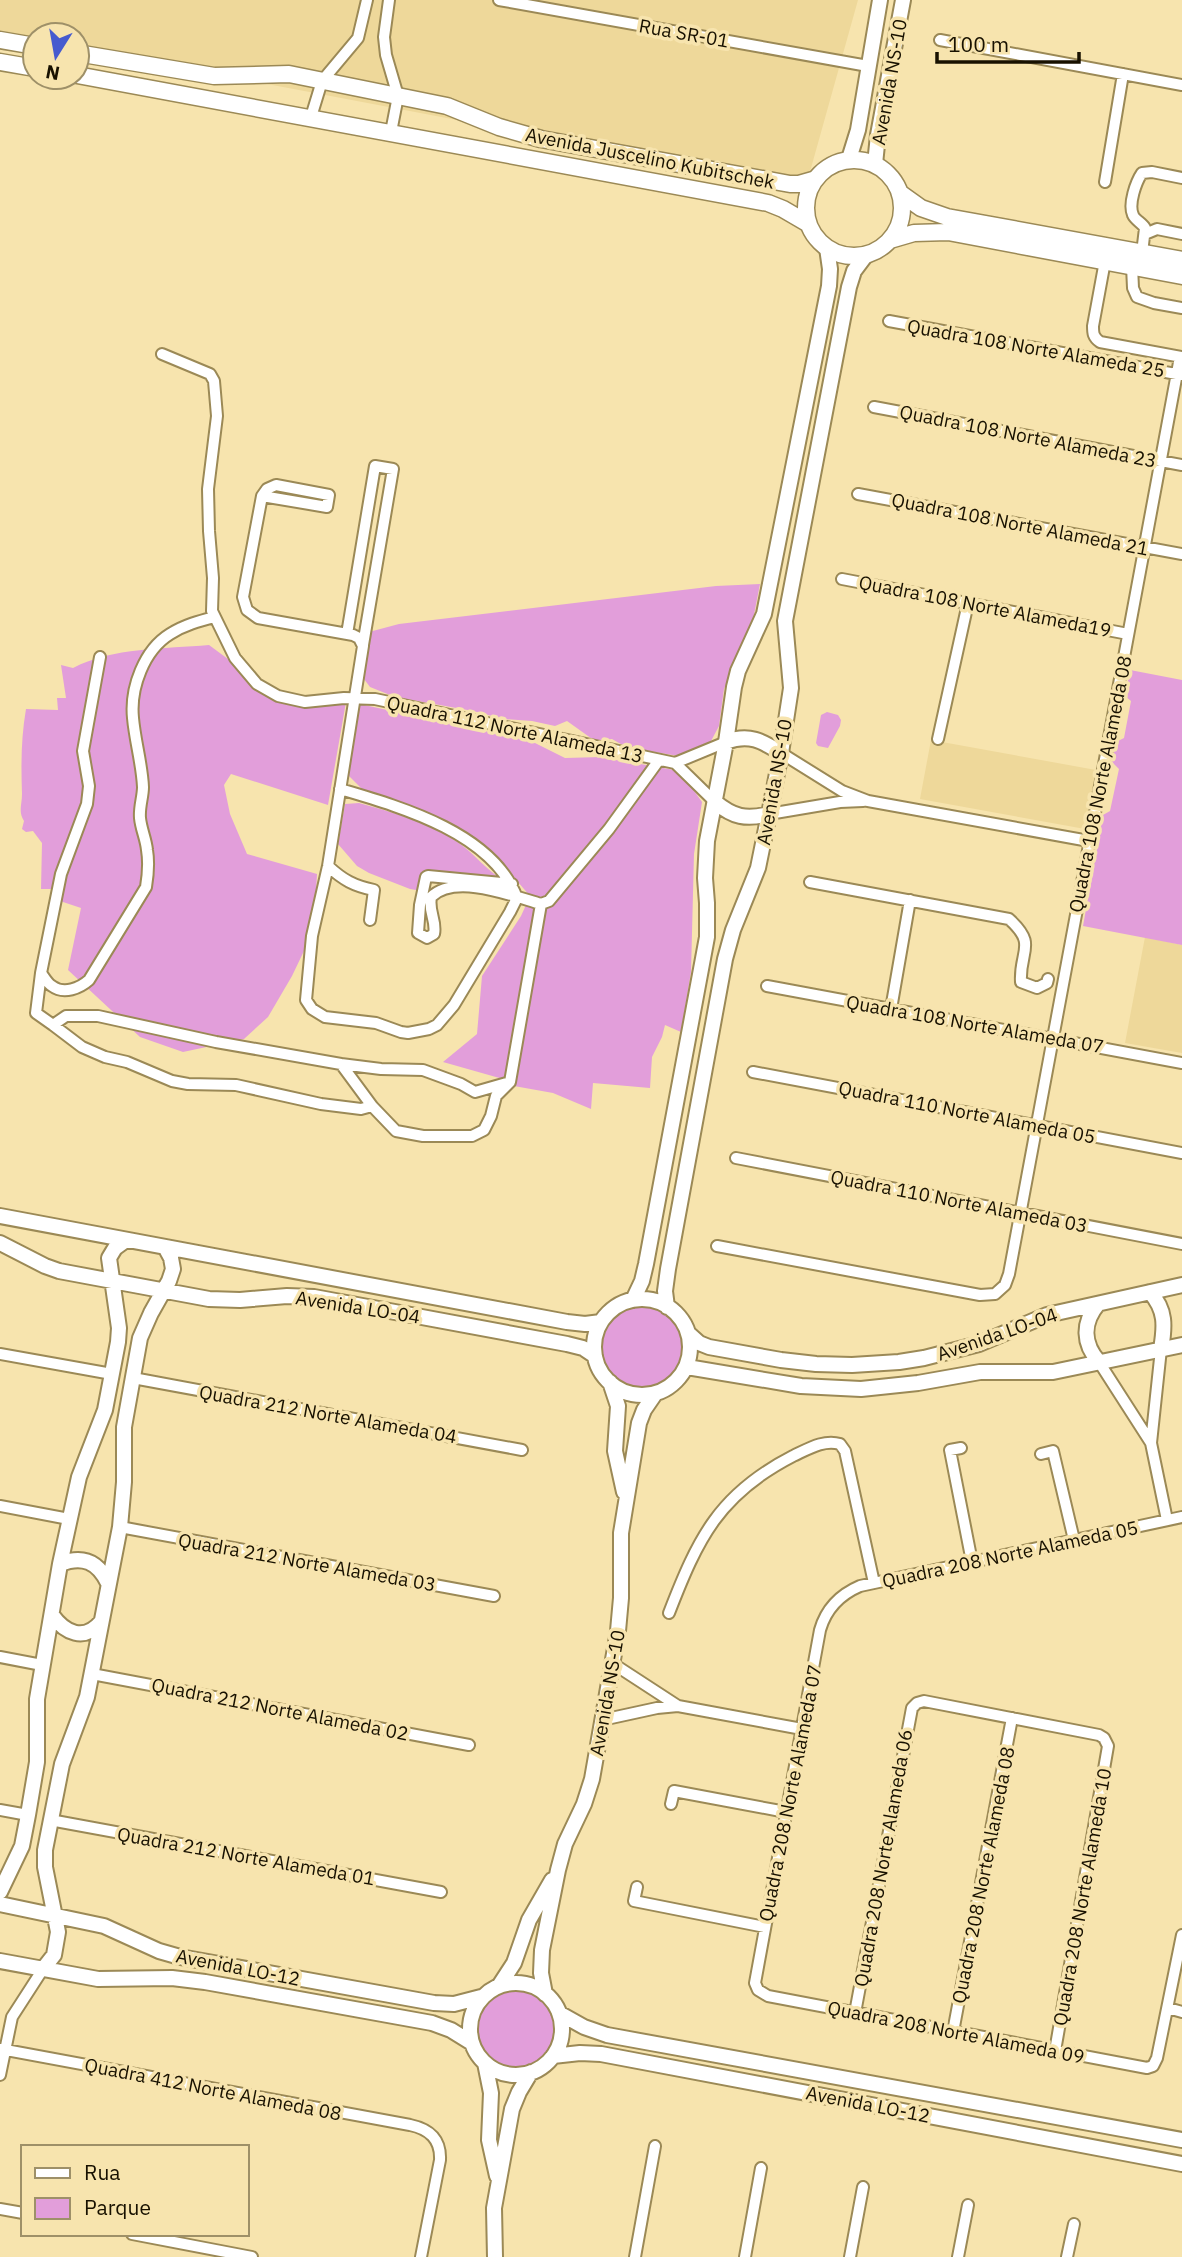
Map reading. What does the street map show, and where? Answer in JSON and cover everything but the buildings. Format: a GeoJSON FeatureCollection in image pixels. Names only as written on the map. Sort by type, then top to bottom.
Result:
{"type":"FeatureCollection","features":[{"type":"Feature","properties":{"kind":"main road"},"geometry":{"type":"LineString","coordinates":[[0,40],[21,44]]}},
{"type":"Feature","properties":{"kind":"main road","name":"Avenida Juscelino Kubitschek"},"geometry":{"type":"LineString","coordinates":[[91,55],[214,76],[289,74],[447,106],[499,127],[541,139],[790,184],[813,180]]}},
{"type":"Feature","properties":{"kind":"main road"},"geometry":{"type":"LineString","coordinates":[[0,62],[21,66]]}},
{"type":"Feature","properties":{"kind":"main road","name":"Avenida Juscelino Kubitschek"},"geometry":{"type":"LineString","coordinates":[[91,78],[768,203],[807,223]]}},
{"type":"Feature","properties":{"kind":"main road"},"geometry":{"type":"LineString","coordinates":[[849,159],[876,164],[891,176],[900,193],[901,218],[897,230],[882,247],[866,255],[838,254],[815,237],[807,223],[805,201],[813,180],[829,166],[849,159]]}},
{"type":"Feature","properties":{"kind":"main road"},"geometry":{"type":"LineString","coordinates":[[900,193],[922,208],[947,217],[1137,259],[1182,276]]}},
{"type":"Feature","properties":{"kind":"main road"},"geometry":{"type":"LineString","coordinates":[[890,240],[914,233],[948,232],[1105,261],[1182,260]]}},
{"type":"Feature","properties":{"kind":"street"},"geometry":{"type":"LineString","coordinates":[[311,117],[322,81],[358,38],[367,0]]}},
{"type":"Feature","properties":{"kind":"street"},"geometry":{"type":"LineString","coordinates":[[389,0],[384,37],[386,55],[398,96],[391,132]]}},
{"type":"Feature","properties":{"kind":"street","name":"Rua SR-01"},"geometry":{"type":"LineString","coordinates":[[499,0],[868,66]]}},
{"type":"Feature","properties":{"kind":"street","name":"Avenida NS-10"},"geometry":{"type":"LineString","coordinates":[[849,159],[858,130],[880,0]]}},
{"type":"Feature","properties":{"kind":"street","name":"Avenida NS-10"},"geometry":{"type":"LineString","coordinates":[[876,164],[878,135],[903,0]]}},
{"type":"Feature","properties":{"kind":"street"},"geometry":{"type":"LineString","coordinates":[[940,40],[1182,85]]}},
{"type":"Feature","properties":{"kind":"street"},"geometry":{"type":"LineString","coordinates":[[1105,182],[1123,74]]}},
{"type":"Feature","properties":{"kind":"street"},"geometry":{"type":"LineString","coordinates":[[1182,178],[1152,172],[1142,173],[1138,178],[1132,213],[1134,218],[1143,224],[1145,234],[1137,259],[1133,288],[1136,296],[1154,303],[1182,308]]}},
{"type":"Feature","properties":{"kind":"street"},"geometry":{"type":"LineString","coordinates":[[1145,234],[1157,229],[1182,234]]}},
{"type":"Feature","properties":{"kind":"street"},"geometry":{"type":"LineString","coordinates":[[633,1300],[646,1264],[702,964],[708,919],[705,859],[738,671],[764,614],[829,286],[827,248]]}},
{"type":"Feature","properties":{"kind":"street","name":"Avenida NS-10"},"geometry":{"type":"LineString","coordinates":[[667,1307],[665,1291],[668,1269],[727,951],[737,918],[758,868],[781,753],[791,688],[785,621],[849,287],[855,271],[866,255]]}},
{"type":"Feature","properties":{"kind":"street"},"geometry":{"type":"LineString","coordinates":[[1105,261],[1093,326],[1096,339],[1100,342],[1181,357]]}},
{"type":"Feature","properties":{"kind":"street","name":"Quadra 108 Norte Alameda 25"},"geometry":{"type":"LineString","coordinates":[[889,321],[1179,374]]}},
{"type":"Feature","properties":{"kind":"street"},"geometry":{"type":"LineString","coordinates":[[41,973],[51,986],[60,990],[83,986],[146,887],[148,850],[140,821],[139,806],[143,789],[132,703],[136,682],[152,651],[168,635],[192,622],[215,617],[212,611],[213,578],[208,499],[217,416],[214,381],[210,374],[162,354]]}},
{"type":"Feature","properties":{"kind":"street","name":"Quadra 108 Norte Alameda 08"},"geometry":{"type":"LineString","coordinates":[[717,1246],[988,1296],[995,1294],[1005,1285],[1054,1039],[1181,357]]}},
{"type":"Feature","properties":{"kind":"street","name":"Quadra 108 Norte Alameda 23"},"geometry":{"type":"LineString","coordinates":[[874,407],[1182,465]]}},
{"type":"Feature","properties":{"kind":"street"},"geometry":{"type":"LineString","coordinates":[[347,634],[375,466],[393,469],[328,866],[313,936],[306,1000],[312,1009],[325,1017],[376,1023],[401,1032],[429,1029],[446,1016],[517,898]]}},
{"type":"Feature","properties":{"kind":"street"},"geometry":{"type":"LineString","coordinates":[[262,496],[327,508],[329,495],[276,485],[267,489],[262,496],[243,597],[247,610],[258,618],[347,634],[359,638],[363,646]]}},
{"type":"Feature","properties":{"kind":"street","name":"Quadra 108 Norte Alameda 21"},"geometry":{"type":"LineString","coordinates":[[858,494],[1182,554]]}},
{"type":"Feature","properties":{"kind":"street","name":"Quadra 108 Norte Alameda19"},"geometry":{"type":"LineString","coordinates":[[842,579],[1129,634]]}},
{"type":"Feature","properties":{"kind":"street"},"geometry":{"type":"LineString","coordinates":[[938,739],[968,603]]}},
{"type":"Feature","properties":{"kind":"street","name":"Quadra 112 Norte Alameda 13"},"geometry":{"type":"LineString","coordinates":[[215,617],[235,658],[257,684],[278,696],[305,702],[344,698],[375,699],[675,763]]}},
{"type":"Feature","properties":{"kind":"street"},"geometry":{"type":"LineString","coordinates":[[100,657],[83,751],[89,786],[88,804],[61,874],[41,973],[36,1013],[82,1047],[172,1081],[236,1085],[321,1104],[361,1109],[372,1106]]}},
{"type":"Feature","properties":{"kind":"street"},"geometry":{"type":"LineString","coordinates":[[869,801],[840,802],[748,819],[741,818],[725,811],[675,763],[739,738],[753,738],[842,791],[869,801],[1089,841]]}},
{"type":"Feature","properties":{"kind":"street"},"geometry":{"type":"LineString","coordinates":[[512,884],[426,877],[422,889],[418,933],[427,938],[434,934],[436,928],[429,906],[431,897],[440,890],[480,887],[541,904],[554,897],[659,760]]}},
{"type":"Feature","properties":{"kind":"street"},"geometry":{"type":"LineString","coordinates":[[341,789],[402,808],[456,834],[485,856],[512,884],[517,898]]}},
{"type":"Feature","properties":{"kind":"street"},"geometry":{"type":"LineString","coordinates":[[328,866],[357,887],[374,890],[370,920]]}},
{"type":"Feature","properties":{"kind":"street"},"geometry":{"type":"LineString","coordinates":[[810,882],[1009,919],[1024,937],[1026,945],[1021,982],[1037,988],[1047,984],[1048,979]]}},
{"type":"Feature","properties":{"kind":"street"},"geometry":{"type":"LineString","coordinates":[[891,1009],[911,900]]}},
{"type":"Feature","properties":{"kind":"street"},"geometry":{"type":"LineString","coordinates":[[341,1065],[372,1106],[396,1131],[423,1136],[472,1136],[484,1130],[496,1096],[510,1082],[541,904]]}},
{"type":"Feature","properties":{"kind":"street","name":"Quadra 108 Norte Alameda 07"},"geometry":{"type":"LineString","coordinates":[[767,986],[1182,1063]]}},
{"type":"Feature","properties":{"kind":"street"},"geometry":{"type":"LineString","coordinates":[[53,1025],[66,1016],[98,1016],[341,1065],[422,1070],[475,1092],[510,1082]]}},
{"type":"Feature","properties":{"kind":"street","name":"Quadra 110 Norte Alameda 05"},"geometry":{"type":"LineString","coordinates":[[753,1072],[1182,1153]]}},
{"type":"Feature","properties":{"kind":"street","name":"Quadra 110 Norte Alameda 03"},"geometry":{"type":"LineString","coordinates":[[736,1158],[1182,1244]]}},
{"type":"Feature","properties":{"kind":"street","name":"Avenida LO-04"},"geometry":{"type":"LineString","coordinates":[[0,1216],[568,1322],[601,1322]]}},
{"type":"Feature","properties":{"kind":"street"},"geometry":{"type":"LineString","coordinates":[[0,1892],[22,1846],[36,1773],[37,1699],[60,1564],[79,1477],[105,1410],[112,1374],[119,1333],[110,1258],[115,1248],[127,1240]]}},
{"type":"Feature","properties":{"kind":"street","name":"Avenida LO-04"},"geometry":{"type":"LineString","coordinates":[[0,1243],[52,1269],[112,1281],[215,1300],[314,1297],[567,1344],[583,1348],[594,1356]]}},
{"type":"Feature","properties":{"kind":"street"},"geometry":{"type":"LineString","coordinates":[[0,2075],[2,2049],[12,2017],[54,1955],[58,1941],[45,1867],[45,1850],[62,1764],[83,1713],[120,1527],[124,1495],[124,1427],[140,1338],[173,1269],[165,1247]]}},
{"type":"Feature","properties":{"kind":"street","name":"Avenida LO-04"},"geometry":{"type":"LineString","coordinates":[[689,1334],[709,1346],[781,1360],[834,1365],[887,1363],[924,1358],[964,1348],[985,1342],[1038,1318],[1182,1285]]}},
{"type":"Feature","properties":{"kind":"street"},"geometry":{"type":"LineString","coordinates":[[1150,1292],[1159,1302],[1164,1319],[1151,1443],[1167,1520]]}},
{"type":"Feature","properties":{"kind":"street"},"geometry":{"type":"LineString","coordinates":[[594,1356],[594,1344],[601,1322],[616,1308],[633,1300],[653,1301],[667,1307],[681,1319],[689,1334],[691,1349],[687,1367]]}},
{"type":"Feature","properties":{"kind":"street"},"geometry":{"type":"LineString","coordinates":[[1098,1304],[1090,1316],[1086,1331],[1088,1346],[1151,1443]]}},
{"type":"Feature","properties":{"kind":"street","name":"Avenida LO-04"},"geometry":{"type":"LineString","coordinates":[[687,1367],[775,1383],[847,1389],[898,1386],[980,1372],[1053,1372],[1182,1345]]}},
{"type":"Feature","properties":{"kind":"street"},"geometry":{"type":"LineString","coordinates":[[0,1354],[112,1374]]}},
{"type":"Feature","properties":{"kind":"street","name":"Avenida NS-10"},"geometry":{"type":"LineString","coordinates":[[594,1356],[600,1371],[610,1382],[618,1406],[615,1451],[624,1488],[624,1511]]}},
{"type":"Feature","properties":{"kind":"street","name":"Avenida NS-10"},"geometry":{"type":"LineString","coordinates":[[545,1994],[541,1973],[542,1950],[565,1844],[589,1789],[621,1612],[620,1545],[640,1418],[655,1394],[672,1385],[687,1367]]}},
{"type":"Feature","properties":{"kind":"street","name":"Quadra 212 Norte Alameda 04"},"geometry":{"type":"LineString","coordinates":[[133,1378],[522,1450]]}},
{"type":"Feature","properties":{"kind":"street"},"geometry":{"type":"LineString","coordinates":[[610,1382],[631,1394],[655,1394]]}},
{"type":"Feature","properties":{"kind":"street"},"geometry":{"type":"LineString","coordinates":[[669,1613],[697,1545],[734,1495],[776,1465],[809,1448],[828,1442],[839,1444],[845,1452],[874,1583]]}},
{"type":"Feature","properties":{"kind":"street"},"geometry":{"type":"LineString","coordinates":[[961,1448],[950,1450],[972,1562]]}},
{"type":"Feature","properties":{"kind":"street"},"geometry":{"type":"LineString","coordinates":[[1041,1454],[1053,1451],[1074,1540]]}},
{"type":"Feature","properties":{"kind":"street"},"geometry":{"type":"LineString","coordinates":[[0,1506],[69,1518]]}},
{"type":"Feature","properties":{"kind":"street","name":"Quadra 208 Norte Alameda 05"},"geometry":{"type":"LineString","coordinates":[[840,1598],[856,1588],[874,1583],[1182,1517]]}},
{"type":"Feature","properties":{"kind":"street","name":"Quadra 212 Norte Alameda 03"},"geometry":{"type":"LineString","coordinates":[[120,1527],[494,1596]]}},
{"type":"Feature","properties":{"kind":"street"},"geometry":{"type":"LineString","coordinates":[[60,1564],[81,1560],[95,1564],[101,1569],[108,1583]]}},
{"type":"Feature","properties":{"kind":"street","name":"Quadra 208 Norte Alameda 07"},"geometry":{"type":"LineString","coordinates":[[760,1992],[755,1983],[821,1626],[829,1608],[840,1598]]}},
{"type":"Feature","properties":{"kind":"street"},"geometry":{"type":"LineString","coordinates":[[52,1615],[59,1625],[77,1634],[90,1632],[101,1622]]}},
{"type":"Feature","properties":{"kind":"street"},"geometry":{"type":"LineString","coordinates":[[0,1657],[42,1665]]}},
{"type":"Feature","properties":{"kind":"street"},"geometry":{"type":"LineString","coordinates":[[612,1663],[678,1706]]}},
{"type":"Feature","properties":{"kind":"street","name":"Quadra 212 Norte Alameda 02"},"geometry":{"type":"LineString","coordinates":[[92,1674],[469,1745]]}},
{"type":"Feature","properties":{"kind":"street","name":"Quadra 208 Norte Alameda 06"},"geometry":{"type":"LineString","coordinates":[[855,2013],[910,1712],[915,1704],[924,1701],[1012,1718]]}},
{"type":"Feature","properties":{"kind":"street"},"geometry":{"type":"LineString","coordinates":[[602,1720],[678,1706],[802,1729]]}},
{"type":"Feature","properties":{"kind":"street","name":"Quadra 208 Norte Alameda 10"},"geometry":{"type":"LineString","coordinates":[[1012,1718],[1096,1734],[1103,1737],[1108,1750],[1055,2051]]}},
{"type":"Feature","properties":{"kind":"street","name":"Quadra 208 Norte Alameda 08"},"geometry":{"type":"LineString","coordinates":[[953,2032],[1012,1718]]}},
{"type":"Feature","properties":{"kind":"street"},"geometry":{"type":"LineString","coordinates":[[671,1804],[674,1791],[786,1812]]}},
{"type":"Feature","properties":{"kind":"street"},"geometry":{"type":"LineString","coordinates":[[0,1810],[28,1815]]}},
{"type":"Feature","properties":{"kind":"street","name":"Quadra 212 Norte Alameda 01"},"geometry":{"type":"LineString","coordinates":[[50,1820],[441,1892]]}},
{"type":"Feature","properties":{"kind":"street","name":"Avenida NS-10"},"geometry":{"type":"LineString","coordinates":[[481,1997],[499,1986],[513,1963],[529,1920],[558,1870]]}},
{"type":"Feature","properties":{"kind":"street"},"geometry":{"type":"LineString","coordinates":[[637,1887],[635,1901],[765,1927]]}},
{"type":"Feature","properties":{"kind":"street","name":"Avenida LO-12"},"geometry":{"type":"LineString","coordinates":[[0,1904],[110,1928],[159,1951],[180,1956],[441,2004],[461,2003],[481,1997]]}},
{"type":"Feature","properties":{"kind":"street"},"geometry":{"type":"LineString","coordinates":[[1182,1935],[1168,2008],[1182,2012]]}},
{"type":"Feature","properties":{"kind":"street","name":"Avenida LO-12"},"geometry":{"type":"LineString","coordinates":[[0,1961],[104,1980],[172,1978],[213,1983],[432,2023],[449,2029],[472,2043]]}},
{"type":"Feature","properties":{"kind":"street"},"geometry":{"type":"LineString","coordinates":[[481,1997],[474,2007],[469,2031],[472,2043],[485,2063],[508,2074],[531,2072],[545,2065],[553,2056],[562,2034],[559,2013],[545,1994],[536,1987],[524,1983],[499,1986]]}},
{"type":"Feature","properties":{"kind":"street","name":"Quadra 208 Norte Alameda 09"},"geometry":{"type":"LineString","coordinates":[[760,1992],[768,1996],[1142,2068],[1153,2066],[1157,2058],[1168,2008]]}},
{"type":"Feature","properties":{"kind":"street","name":"Avenida LO-12"},"geometry":{"type":"LineString","coordinates":[[559,2013],[584,2027],[607,2035],[1182,2140]]}},
{"type":"Feature","properties":{"kind":"street","name":"Quadra 412 Norte Alameda 08"},"geometry":{"type":"LineString","coordinates":[[2,2049],[426,2130],[436,2140],[441,2154],[421,2257]]}},
{"type":"Feature","properties":{"kind":"street","name":"Avenida LO-12"},"geometry":{"type":"LineString","coordinates":[[553,2056],[574,2053],[601,2054],[1182,2164]]}},
{"type":"Feature","properties":{"kind":"street"},"geometry":{"type":"LineString","coordinates":[[485,2063],[491,2093],[489,2136],[498,2185]]}},
{"type":"Feature","properties":{"kind":"street"},"geometry":{"type":"LineString","coordinates":[[495,2257],[493,2224],[498,2185],[514,2104],[531,2072]]}},
{"type":"Feature","properties":{"kind":"street"},"geometry":{"type":"LineString","coordinates":[[635,2257],[655,2146]]}},
{"type":"Feature","properties":{"kind":"street"},"geometry":{"type":"LineString","coordinates":[[745,2257],[761,2168]]}},
{"type":"Feature","properties":{"kind":"street"},"geometry":{"type":"LineString","coordinates":[[850,2257],[863,2188]]}},
{"type":"Feature","properties":{"kind":"street"},"geometry":{"type":"LineString","coordinates":[[958,2257],[968,2205]]}},
{"type":"Feature","properties":{"kind":"street"},"geometry":{"type":"LineString","coordinates":[[0,2209],[21,2213]]}},
{"type":"Feature","properties":{"kind":"street"},"geometry":{"type":"LineString","coordinates":[[1067,2257],[1074,2224]]}},
{"type":"Feature","properties":{"kind":"street"},"geometry":{"type":"LineString","coordinates":[[142,2236],[252,2257]]}},
{"type":"Feature","properties":{"kind":"shaded area"},"geometry":{"type":"Polygon","coordinates":[[[0,0],[858,0],[806,186],[91,51],[91,21],[21,21],[21,37],[0,33],[0,0]]]}},
{"type":"Feature","properties":{"kind":"shaded area"},"geometry":{"type":"Polygon","coordinates":[[[931,740],[1096,770],[1085,829],[920,799],[931,740]]]}},
{"type":"Feature","properties":{"kind":"shaded area"},"geometry":{"type":"Polygon","coordinates":[[[1145,937],[1182,945],[1182,1053],[1125,1043],[1145,937]]]}},
{"type":"Feature","properties":{"kind":"green space"},"geometry":{"type":"Polygon","coordinates":[[[760,584],[754,615],[724,689],[719,726],[711,741],[684,757],[626,747],[612,739],[595,741],[567,721],[555,726],[503,719],[395,697],[370,687],[364,679],[369,632],[399,624],[716,586],[760,584]]]}},
{"type":"Feature","properties":{"kind":"green space"},"geometry":{"type":"Polygon","coordinates":[[[209,645],[278,696],[346,702],[328,805],[231,774],[224,785],[230,814],[247,854],[317,874],[314,930],[268,1017],[244,1039],[183,1052],[140,1037],[68,970],[81,908],[60,901],[63,889],[41,889],[42,843],[33,831],[26,832],[22,829],[22,741],[26,709],[58,710],[57,698],[66,698],[61,665],[73,668],[105,656],[122,653],[209,645]]]}},
{"type":"Feature","properties":{"kind":"green space"},"geometry":{"type":"Polygon","coordinates":[[[1130,670],[1182,680],[1182,945],[1083,926],[1103,815],[1110,811],[1119,769],[1112,762],[1116,742],[1124,738],[1131,701],[1125,696],[1130,670]]]}},
{"type":"Feature","properties":{"kind":"green space"},"geometry":{"type":"Polygon","coordinates":[[[355,703],[531,741],[565,758],[601,757],[680,771],[702,802],[694,854],[691,972],[681,1032],[665,1025],[652,1057],[650,1088],[593,1083],[591,1109],[553,1093],[514,1086],[510,1081],[443,1062],[477,1034],[482,976],[521,916],[530,896],[498,859],[450,822],[366,793],[347,774],[355,703]]]}},
{"type":"Feature","properties":{"kind":"green space"},"geometry":{"type":"Polygon","coordinates":[[[827,712],[838,715],[841,720],[828,748],[816,743],[821,715],[827,712]]]}},
{"type":"Feature","properties":{"kind":"green space"},"geometry":{"type":"Polygon","coordinates":[[[359,803],[409,818],[445,834],[503,880],[435,872],[416,890],[369,873],[357,866],[338,844],[345,804],[359,803]]]}},
{"type":"Feature","properties":{"kind":"green space"},"geometry":{"type":"Polygon","coordinates":[[[635,1306],[651,1306],[667,1313],[678,1324],[685,1340],[682,1364],[673,1378],[651,1390],[635,1390],[619,1383],[608,1372],[601,1356],[601,1340],[608,1324],[619,1313],[635,1306]]]}},
{"type":"Feature","properties":{"kind":"green space"},"geometry":{"type":"Polygon","coordinates":[[[516,1989],[531,1992],[544,2000],[552,2013],[555,2028],[552,2043],[544,2056],[531,2064],[516,2067],[501,2064],[488,2056],[480,2043],[477,2028],[480,2013],[488,2000],[501,1992],[516,1989]]]}}]}
